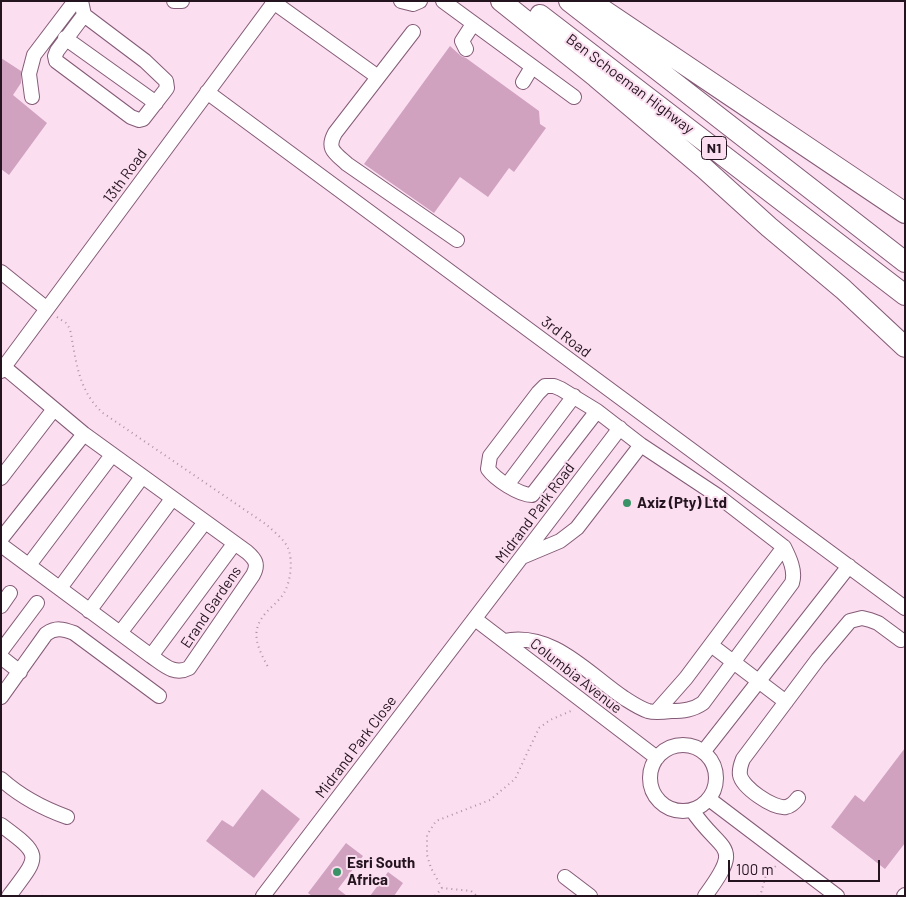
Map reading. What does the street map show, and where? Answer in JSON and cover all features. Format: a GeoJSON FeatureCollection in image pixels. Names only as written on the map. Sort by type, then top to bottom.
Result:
{"type":"FeatureCollection","features":[{"type":"Feature","properties":{"kind":"highway"},"geometry":{"type":"LineString","coordinates":[[501,1],[632,107],[843,290],[905,347]]}},
{"type":"Feature","properties":{"kind":"highway","name":"Ben Schoeman Highway"},"geometry":{"type":"LineString","coordinates":[[522,1],[905,295]]}},
{"type":"Feature","properties":{"kind":"highway","name":"Ben Schoeman Highway"},"geometry":{"type":"LineString","coordinates":[[568,1],[905,262]]}},
{"type":"Feature","properties":{"kind":"highway"},"geometry":{"type":"LineString","coordinates":[[590,1],[905,213]]}},
{"type":"Feature","properties":{"kind":"street"},"geometry":{"type":"LineString","coordinates":[[32,97],[29,74],[34,56],[75,1]]}},
{"type":"Feature","properties":{"kind":"street"},"geometry":{"type":"LineString","coordinates":[[174,1],[182,1]]}},
{"type":"Feature","properties":{"kind":"street"},"geometry":{"type":"LineString","coordinates":[[401,1],[406,4],[420,1]]}},
{"type":"Feature","properties":{"kind":"street"},"geometry":{"type":"LineString","coordinates":[[443,1],[574,98]]}},
{"type":"Feature","properties":{"kind":"street"},"geometry":{"type":"LineString","coordinates":[[274,2],[378,76]]}},
{"type":"Feature","properties":{"kind":"street","name":"13th Road"},"geometry":{"type":"LineString","coordinates":[[2,369],[274,2]]}},
{"type":"Feature","properties":{"kind":"street"},"geometry":{"type":"LineString","coordinates":[[82,8],[166,81],[167,88],[143,119],[139,120],[131,117],[56,61],[55,56],[82,8]]}},
{"type":"Feature","properties":{"kind":"street"},"geometry":{"type":"LineString","coordinates":[[466,49],[462,41],[473,24]]}},
{"type":"Feature","properties":{"kind":"street"},"geometry":{"type":"LineString","coordinates":[[413,32],[335,133],[331,143],[333,152],[347,164],[457,240]]}},
{"type":"Feature","properties":{"kind":"street"},"geometry":{"type":"LineString","coordinates":[[65,38],[156,103]]}},
{"type":"Feature","properties":{"kind":"street"},"geometry":{"type":"LineString","coordinates":[[523,82],[532,67]]}},
{"type":"Feature","properties":{"kind":"street","name":"3rd Road"},"geometry":{"type":"LineString","coordinates":[[207,92],[905,608]]}},
{"type":"Feature","properties":{"kind":"street"},"geometry":{"type":"LineString","coordinates":[[849,174],[905,218]]}},
{"type":"Feature","properties":{"kind":"street"},"geometry":{"type":"LineString","coordinates":[[1,272],[46,311]]}},
{"type":"Feature","properties":{"kind":"street"},"geometry":{"type":"LineString","coordinates":[[843,290],[905,338]]}},
{"type":"Feature","properties":{"kind":"street","name":"Erand Gardens"},"geometry":{"type":"LineString","coordinates":[[1,545],[151,656],[174,670],[184,671],[189,668],[256,571],[257,566],[253,558],[84,434],[2,369]]}},
{"type":"Feature","properties":{"kind":"street"},"geometry":{"type":"LineString","coordinates":[[504,641],[527,640],[556,650],[568,656],[614,692],[638,707],[656,712],[682,711],[698,707],[703,703],[792,583],[793,570],[784,547],[718,496],[641,445],[597,411],[554,386],[545,386],[538,393],[495,448],[490,456],[488,469],[492,474],[523,494],[529,495],[534,493],[597,411]]}},
{"type":"Feature","properties":{"kind":"street"},"geometry":{"type":"LineString","coordinates":[[507,484],[574,396]]}},
{"type":"Feature","properties":{"kind":"street"},"geometry":{"type":"LineString","coordinates":[[1,478],[54,410]]}},
{"type":"Feature","properties":{"kind":"street","name":"Midrand Park Road"},"geometry":{"type":"LineString","coordinates":[[475,619],[620,428]]}},
{"type":"Feature","properties":{"kind":"street"},"geometry":{"type":"LineString","coordinates":[[1,539],[84,434]]}},
{"type":"Feature","properties":{"kind":"street"},"geometry":{"type":"LineString","coordinates":[[522,557],[560,541],[577,528],[641,445]]}},
{"type":"Feature","properties":{"kind":"street"},"geometry":{"type":"LineString","coordinates":[[29,565],[112,455]]}},
{"type":"Feature","properties":{"kind":"street"},"geometry":{"type":"LineString","coordinates":[[60,588],[142,477]]}},
{"type":"Feature","properties":{"kind":"street"},"geometry":{"type":"LineString","coordinates":[[89,611],[172,498]]}},
{"type":"Feature","properties":{"kind":"street"},"geometry":{"type":"LineString","coordinates":[[120,633],[205,522]]}},
{"type":"Feature","properties":{"kind":"street"},"geometry":{"type":"LineString","coordinates":[[151,656],[234,544]]}},
{"type":"Feature","properties":{"kind":"street"},"geometry":{"type":"LineString","coordinates":[[656,712],[669,699],[711,645],[784,547]]}},
{"type":"Feature","properties":{"kind":"street"},"geometry":{"type":"LineString","coordinates":[[704,752],[849,566]]}},
{"type":"Feature","properties":{"kind":"street"},"geometry":{"type":"LineString","coordinates":[[1,606],[10,593]]}},
{"type":"Feature","properties":{"kind":"street"},"geometry":{"type":"LineString","coordinates":[[1,651],[37,602]]}},
{"type":"Feature","properties":{"kind":"street"},"geometry":{"type":"LineString","coordinates":[[798,798],[788,806],[776,806],[761,798],[746,785],[740,776],[743,759],[833,640],[850,622],[862,618],[870,620],[878,623],[901,640]]}},
{"type":"Feature","properties":{"kind":"street","name":"Columbia Avenue"},"geometry":{"type":"LineString","coordinates":[[475,619],[657,758]]}},
{"type":"Feature","properties":{"kind":"street","name":"Midrand Park Close"},"geometry":{"type":"LineString","coordinates":[[263,896],[475,619]]}},
{"type":"Feature","properties":{"kind":"street"},"geometry":{"type":"LineString","coordinates":[[1,696],[46,634],[58,628],[74,634],[159,696]]}},
{"type":"Feature","properties":{"kind":"street"},"geometry":{"type":"LineString","coordinates":[[711,645],[786,702]]}},
{"type":"Feature","properties":{"kind":"street"},"geometry":{"type":"LineString","coordinates":[[1,657],[20,672]]}},
{"type":"Feature","properties":{"kind":"street"},"geometry":{"type":"LineString","coordinates":[[679,745],[694,746],[704,752],[711,759],[715,769],[715,785],[709,799],[701,806],[692,810],[672,809],[663,804],[656,796],[650,777],[652,767],[657,758],[664,751],[679,745]]}},
{"type":"Feature","properties":{"kind":"street"},"geometry":{"type":"LineString","coordinates":[[1,779],[16,792],[35,804],[67,817]]}},
{"type":"Feature","properties":{"kind":"street"},"geometry":{"type":"LineString","coordinates":[[709,799],[829,893]]}},
{"type":"Feature","properties":{"kind":"street"},"geometry":{"type":"LineString","coordinates":[[692,810],[700,822],[723,845],[727,858],[719,877],[705,896]]}},
{"type":"Feature","properties":{"kind":"street"},"geometry":{"type":"LineString","coordinates":[[1,825],[29,846],[33,853],[32,864],[9,896]]}},
{"type":"Feature","properties":{"kind":"street"},"geometry":{"type":"LineString","coordinates":[[565,877],[590,896]]}},
{"type":"Feature","properties":{"kind":"path"},"geometry":{"type":"LineString","coordinates":[[46,311],[66,323],[70,329],[80,376],[85,392],[93,404],[103,413],[267,525],[280,536],[288,547],[290,559],[289,578],[284,592],[266,610],[257,630],[256,640],[269,669]]}},
{"type":"Feature","properties":{"kind":"path"},"geometry":{"type":"LineString","coordinates":[[442,888],[431,868],[427,855],[427,835],[436,822],[490,800],[514,779],[539,728],[550,720],[586,704]]}},
{"type":"Feature","properties":{"kind":"path"},"geometry":{"type":"LineString","coordinates":[[758,896],[761,893],[766,875],[778,864]]}},
{"type":"Feature","properties":{"kind":"path"},"geometry":{"type":"LineString","coordinates":[[435,896],[442,888]]}},
{"type":"Feature","properties":{"kind":"path"},"geometry":{"type":"LineString","coordinates":[[442,888],[471,891],[478,896]]}},
{"type":"Feature","properties":{"kind":"building"},"geometry":{"type":"Polygon","coordinates":[[[450,46],[461,56],[539,111],[540,124],[546,128],[514,172],[509,168],[488,197],[460,177],[434,213],[364,164],[450,46]]]}},
{"type":"Feature","properties":{"kind":"building"},"geometry":{"type":"Polygon","coordinates":[[[1,58],[21,71],[21,83],[13,95],[47,123],[9,175],[1,169],[1,58]]]}},
{"type":"Feature","properties":{"kind":"building"},"geometry":{"type":"Polygon","coordinates":[[[905,748],[905,843],[885,869],[831,827],[855,795],[864,802],[905,748]]]}},
{"type":"Feature","properties":{"kind":"building"},"geometry":{"type":"Polygon","coordinates":[[[262,789],[300,819],[254,878],[206,841],[222,820],[233,827],[262,789]]]}},
{"type":"Feature","properties":{"kind":"building","name":"Esri South Africa"},"geometry":{"type":"Polygon","coordinates":[[[346,843],[363,856],[338,889],[347,896],[312,896],[308,893],[346,843]]]}},
{"type":"Feature","properties":{"kind":"building","name":"Esri South Africa"},"geometry":{"type":"Polygon","coordinates":[[[388,872],[403,883],[394,896],[370,896],[388,872]]]}},
{"type":"Feature","properties":{"kind":"place","name":"Axiz (Pty) Ltd"},"geometry":{"type":"Point","coordinates":[627,503]}},
{"type":"Feature","properties":{"kind":"place","name":"Esri South Africa"},"geometry":{"type":"Point","coordinates":[337,872]}}]}
